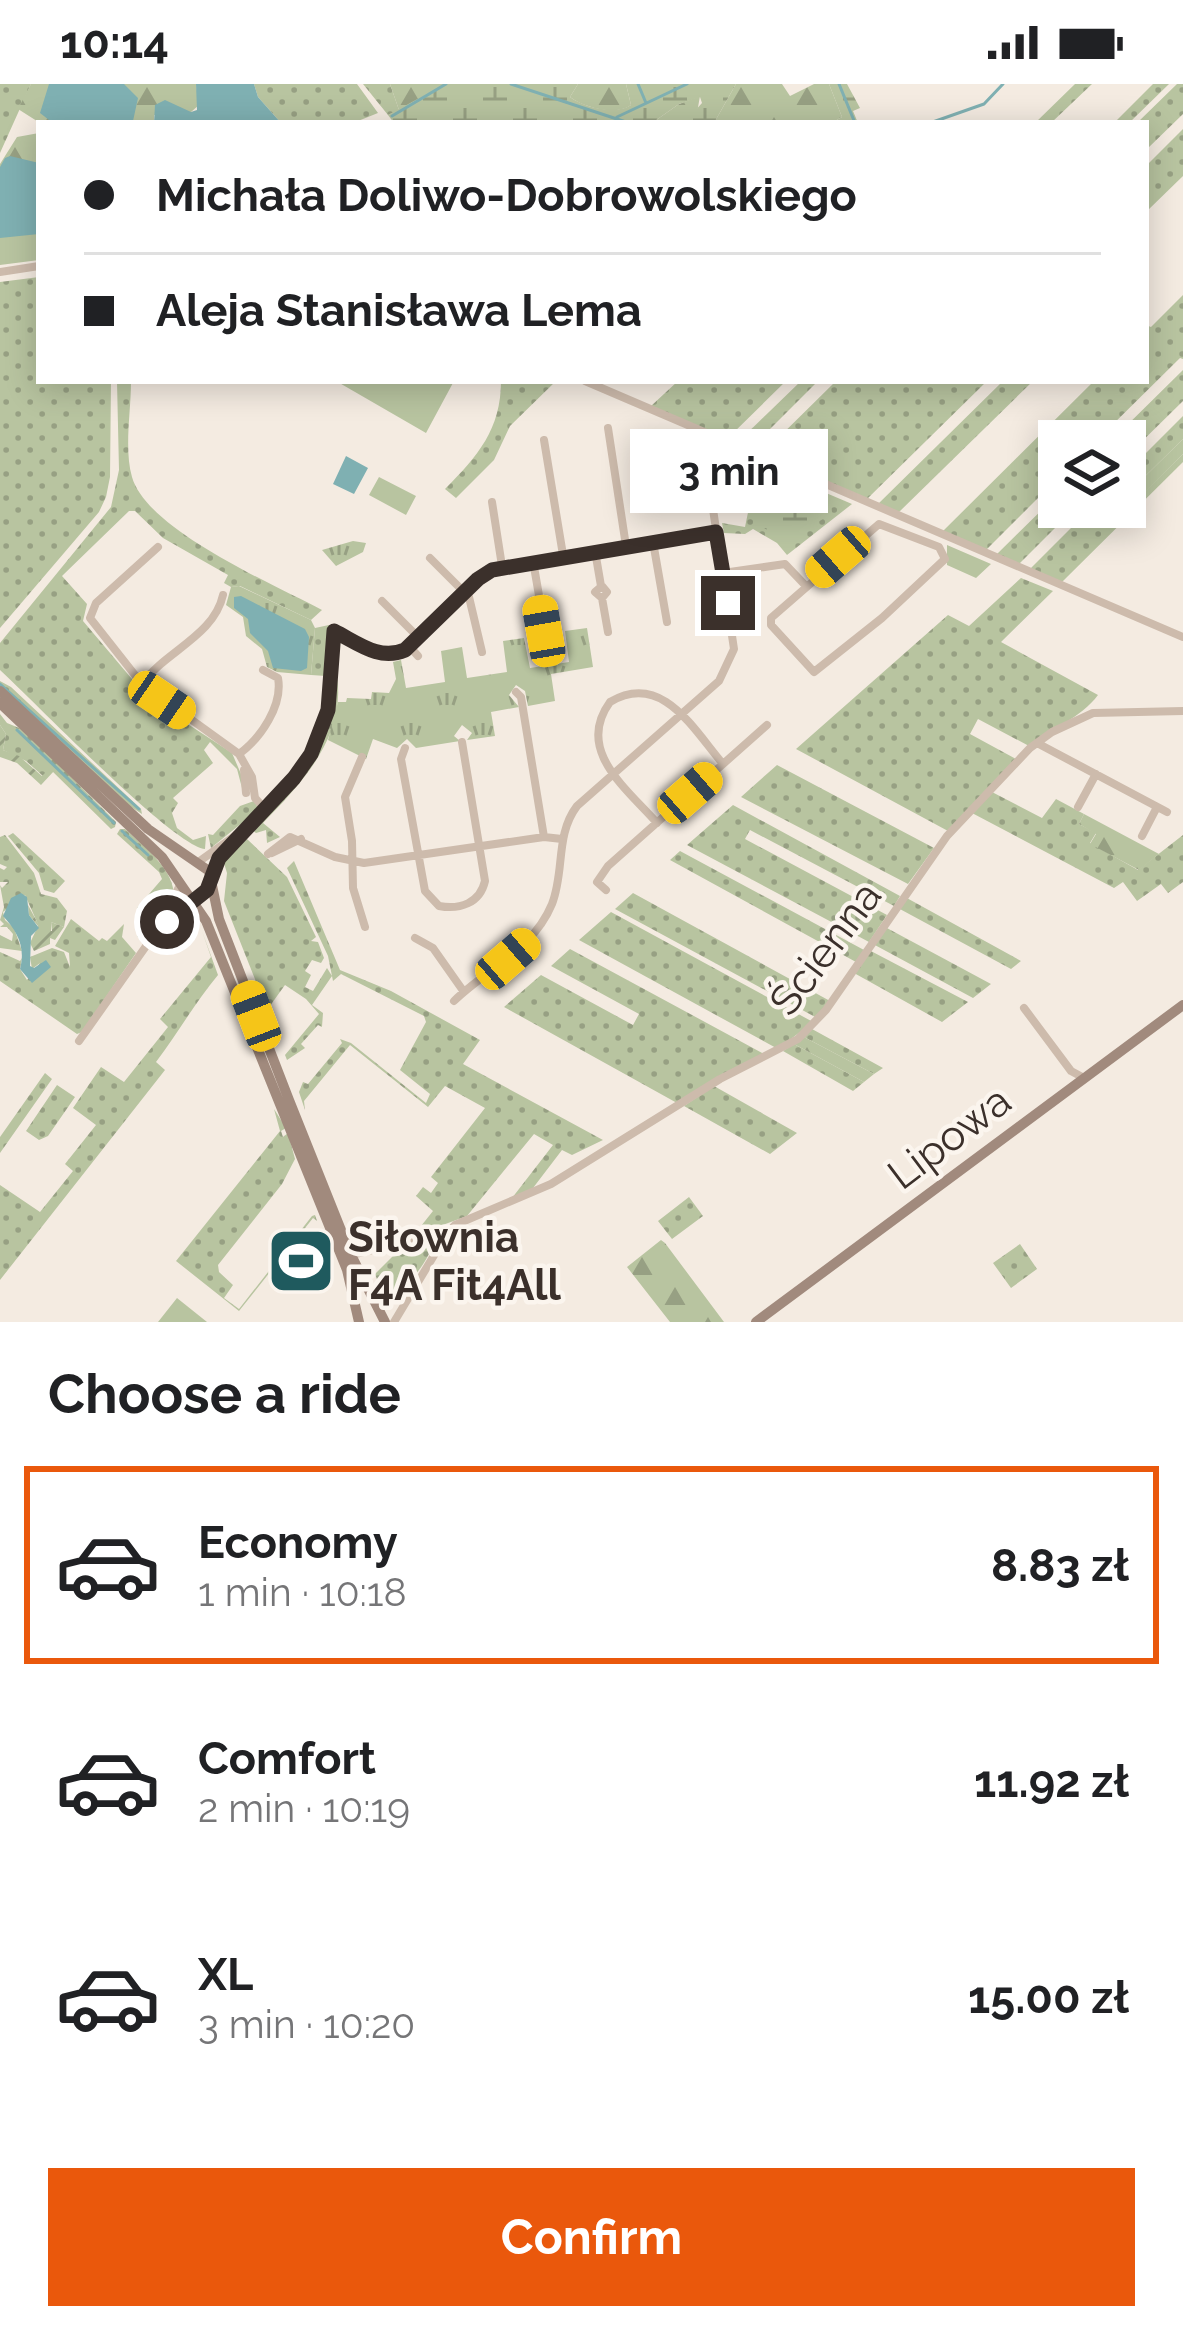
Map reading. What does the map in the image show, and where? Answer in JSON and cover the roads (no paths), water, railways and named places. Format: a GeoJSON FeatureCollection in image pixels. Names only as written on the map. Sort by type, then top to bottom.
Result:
{"type":"FeatureCollection","features":[{"type":"Feature","properties":{"kind":"main road"},"geometry":{"type":"LineString","coordinates":[[0,691],[148,829],[208,871],[219,920],[351,1255],[385,1322]]}},
{"type":"Feature","properties":{"kind":"main road"},"geometry":{"type":"LineString","coordinates":[[0,703],[162,857],[191,901],[220,950],[349,1275],[361,1322],[378,1310]]}},
{"type":"Feature","properties":{"kind":"main road"},"geometry":{"type":"LineString","coordinates":[[180,885],[183,873],[197,862]]}},
{"type":"Feature","properties":{"kind":"main road"},"geometry":{"type":"LineString","coordinates":[[191,901],[212,881]]}},
{"type":"Feature","properties":{"kind":"main road","name":"Lipowa"},"geometry":{"type":"LineString","coordinates":[[756,1322],[1183,1006]]}},
{"type":"Feature","properties":{"kind":"street"},"geometry":{"type":"LineString","coordinates":[[0,272],[36,266]]}},
{"type":"Feature","properties":{"kind":"street"},"geometry":{"type":"LineString","coordinates":[[591,384],[1183,638]]}},
{"type":"Feature","properties":{"kind":"street"},"geometry":{"type":"LineString","coordinates":[[608,428],[626,546]]}},
{"type":"Feature","properties":{"kind":"street"},"geometry":{"type":"LineString","coordinates":[[544,440],[563,555]]}},
{"type":"Feature","properties":{"kind":"street"},"geometry":{"type":"LineString","coordinates":[[454,1001],[530,940],[543,922],[554,900],[567,819],[719,681],[731,662],[733,633],[708,476],[725,442]]}},
{"type":"Feature","properties":{"kind":"street"},"geometry":{"type":"LineString","coordinates":[[672,469],[708,476]]}},
{"type":"Feature","properties":{"kind":"street"},"geometry":{"type":"LineString","coordinates":[[492,502],[502,566]]}},
{"type":"Feature","properties":{"kind":"street"},"geometry":{"type":"LineString","coordinates":[[878,524],[935,545],[946,555],[899,603],[817,672],[771,625],[771,618],[805,585],[878,524]]}},
{"type":"Feature","properties":{"kind":"street"},"geometry":{"type":"LineString","coordinates":[[212,881],[219,858],[294,778],[319,738],[328,710],[334,631],[384,655],[398,653],[484,574],[502,566],[716,532]]}},
{"type":"Feature","properties":{"kind":"street"},"geometry":{"type":"LineString","coordinates":[[653,542],[667,622]]}},
{"type":"Feature","properties":{"kind":"street"},"geometry":{"type":"LineString","coordinates":[[158,547],[92,607],[90,618],[142,684],[239,754],[251,777],[250,795],[265,809]]}},
{"type":"Feature","properties":{"kind":"street"},"geometry":{"type":"LineString","coordinates":[[595,551],[601,586],[596,594],[602,598],[608,632]]}},
{"type":"Feature","properties":{"kind":"street"},"geometry":{"type":"LineString","coordinates":[[430,559],[473,605],[482,652]]}},
{"type":"Feature","properties":{"kind":"street"},"geometry":{"type":"LineString","coordinates":[[533,561],[544,631]]}},
{"type":"Feature","properties":{"kind":"street"},"geometry":{"type":"LineString","coordinates":[[723,573],[785,564],[805,585]]}},
{"type":"Feature","properties":{"kind":"street"},"geometry":{"type":"LineString","coordinates":[[142,684],[203,628],[224,595]]}},
{"type":"Feature","properties":{"kind":"street"},"geometry":{"type":"LineString","coordinates":[[382,601],[418,637]]}},
{"type":"Feature","properties":{"kind":"street"},"geometry":{"type":"LineString","coordinates":[[409,646],[418,656]]}},
{"type":"Feature","properties":{"kind":"street"},"geometry":{"type":"LineString","coordinates":[[239,754],[264,727],[280,686],[278,678],[263,670]]}},
{"type":"Feature","properties":{"kind":"street"},"geometry":{"type":"LineString","coordinates":[[516,692],[521,697],[544,837]]}},
{"type":"Feature","properties":{"kind":"street"},"geometry":{"type":"LineString","coordinates":[[657,823],[603,762],[595,732],[610,702],[627,694],[649,693],[666,699],[723,764]]}},
{"type":"Feature","properties":{"kind":"street","name":"Ścienna"},"geometry":{"type":"LineString","coordinates":[[351,1255],[448,1232],[551,1184],[720,1079],[798,1039],[826,1010],[947,836],[1037,743],[1066,723],[1093,713],[1183,711]]}},
{"type":"Feature","properties":{"kind":"street"},"geometry":{"type":"LineString","coordinates":[[606,890],[597,882],[608,866],[767,725]]}},
{"type":"Feature","properties":{"kind":"street"},"geometry":{"type":"LineString","coordinates":[[405,748],[401,759],[430,899],[439,907],[458,907],[469,904],[483,890],[462,742]]}},
{"type":"Feature","properties":{"kind":"street"},"geometry":{"type":"LineString","coordinates":[[1037,743],[1162,809],[1142,836]]}},
{"type":"Feature","properties":{"kind":"street"},"geometry":{"type":"LineString","coordinates":[[362,757],[345,797],[353,888],[365,927]]}},
{"type":"Feature","properties":{"kind":"street"},"geometry":{"type":"LineString","coordinates":[[1078,807],[1096,774]]}},
{"type":"Feature","properties":{"kind":"street"},"geometry":{"type":"LineString","coordinates":[[197,862],[242,832]]}},
{"type":"Feature","properties":{"kind":"street"},"geometry":{"type":"LineString","coordinates":[[302,839],[353,862],[544,837],[562,839]]}},
{"type":"Feature","properties":{"kind":"street"},"geometry":{"type":"LineString","coordinates":[[79,1041],[156,932],[180,885]]}},
{"type":"Feature","properties":{"kind":"street"},"geometry":{"type":"LineString","coordinates":[[156,932],[191,901]]}},
{"type":"Feature","properties":{"kind":"street"},"geometry":{"type":"LineString","coordinates":[[415,938],[433,948],[464,992]]}},
{"type":"Feature","properties":{"kind":"street"},"geometry":{"type":"LineString","coordinates":[[1024,1008],[1071,1071],[1084,1078]]}},
{"type":"Feature","properties":{"kind":"street"},"geometry":{"type":"LineString","coordinates":[[394,1322],[448,1232]]}},
{"type":"Feature","properties":{"kind":"street"},"geometry":{"type":"LineString","coordinates":[[378,1310],[414,1284]]}},
{"type":"Feature","properties":{"kind":"water"},"geometry":{"type":"Polygon","coordinates":[[[49,84],[124,84],[138,98],[133,120],[49,120],[40,113],[49,84]]]}},
{"type":"Feature","properties":{"kind":"water"},"geometry":{"type":"Polygon","coordinates":[[[196,84],[254,84],[258,97],[278,120],[154,120],[155,105],[165,100],[191,112],[197,110],[196,84]]]}},
{"type":"Feature","properties":{"kind":"water"},"geometry":{"type":"Polygon","coordinates":[[[5,158],[36,162],[36,234],[0,238],[0,167],[5,158]]]}},
{"type":"Feature","properties":{"kind":"water"},"geometry":{"type":"Polygon","coordinates":[[[346,456],[368,468],[354,494],[333,484],[346,456]]]}},
{"type":"Feature","properties":{"kind":"water"},"geometry":{"type":"Polygon","coordinates":[[[241,596],[305,629],[307,668],[273,668],[268,651],[250,633],[248,619],[234,608],[234,597],[241,596]]]}},
{"type":"Feature","properties":{"kind":"water"},"geometry":{"type":"Polygon","coordinates":[[[21,893],[39,928],[31,936],[30,966],[46,960],[51,967],[32,983],[20,969],[19,940],[3,916],[11,898],[21,893]]]}},
{"type":"Feature","properties":{"kind":"waterway"},"geometry":{"type":"LineString","coordinates":[[392,116],[446,84]]}},
{"type":"Feature","properties":{"kind":"waterway"},"geometry":{"type":"LineString","coordinates":[[511,84],[620,120]]}},
{"type":"Feature","properties":{"kind":"waterway"},"geometry":{"type":"LineString","coordinates":[[638,84],[646,103]]}},
{"type":"Feature","properties":{"kind":"waterway"},"geometry":{"type":"LineString","coordinates":[[617,117],[687,84]]}},
{"type":"Feature","properties":{"kind":"waterway"},"geometry":{"type":"LineString","coordinates":[[839,84],[854,120]]}},
{"type":"Feature","properties":{"kind":"waterway"},"geometry":{"type":"LineString","coordinates":[[939,120],[984,104],[1003,84]]}},
{"type":"Feature","properties":{"kind":"waterway"},"geometry":{"type":"LineString","coordinates":[[0,684],[139,809]]}},
{"type":"Feature","properties":{"kind":"waterway"},"geometry":{"type":"LineString","coordinates":[[17,730],[114,823]]}},
{"type":"Feature","properties":{"kind":"waterway"},"geometry":{"type":"LineString","coordinates":[[122,831],[148,855]]}},
{"type":"Feature","properties":{"kind":"place","name":"Siłownia F4A Fit4All"},"geometry":{"type":"Point","coordinates":[301,1261]}}]}
